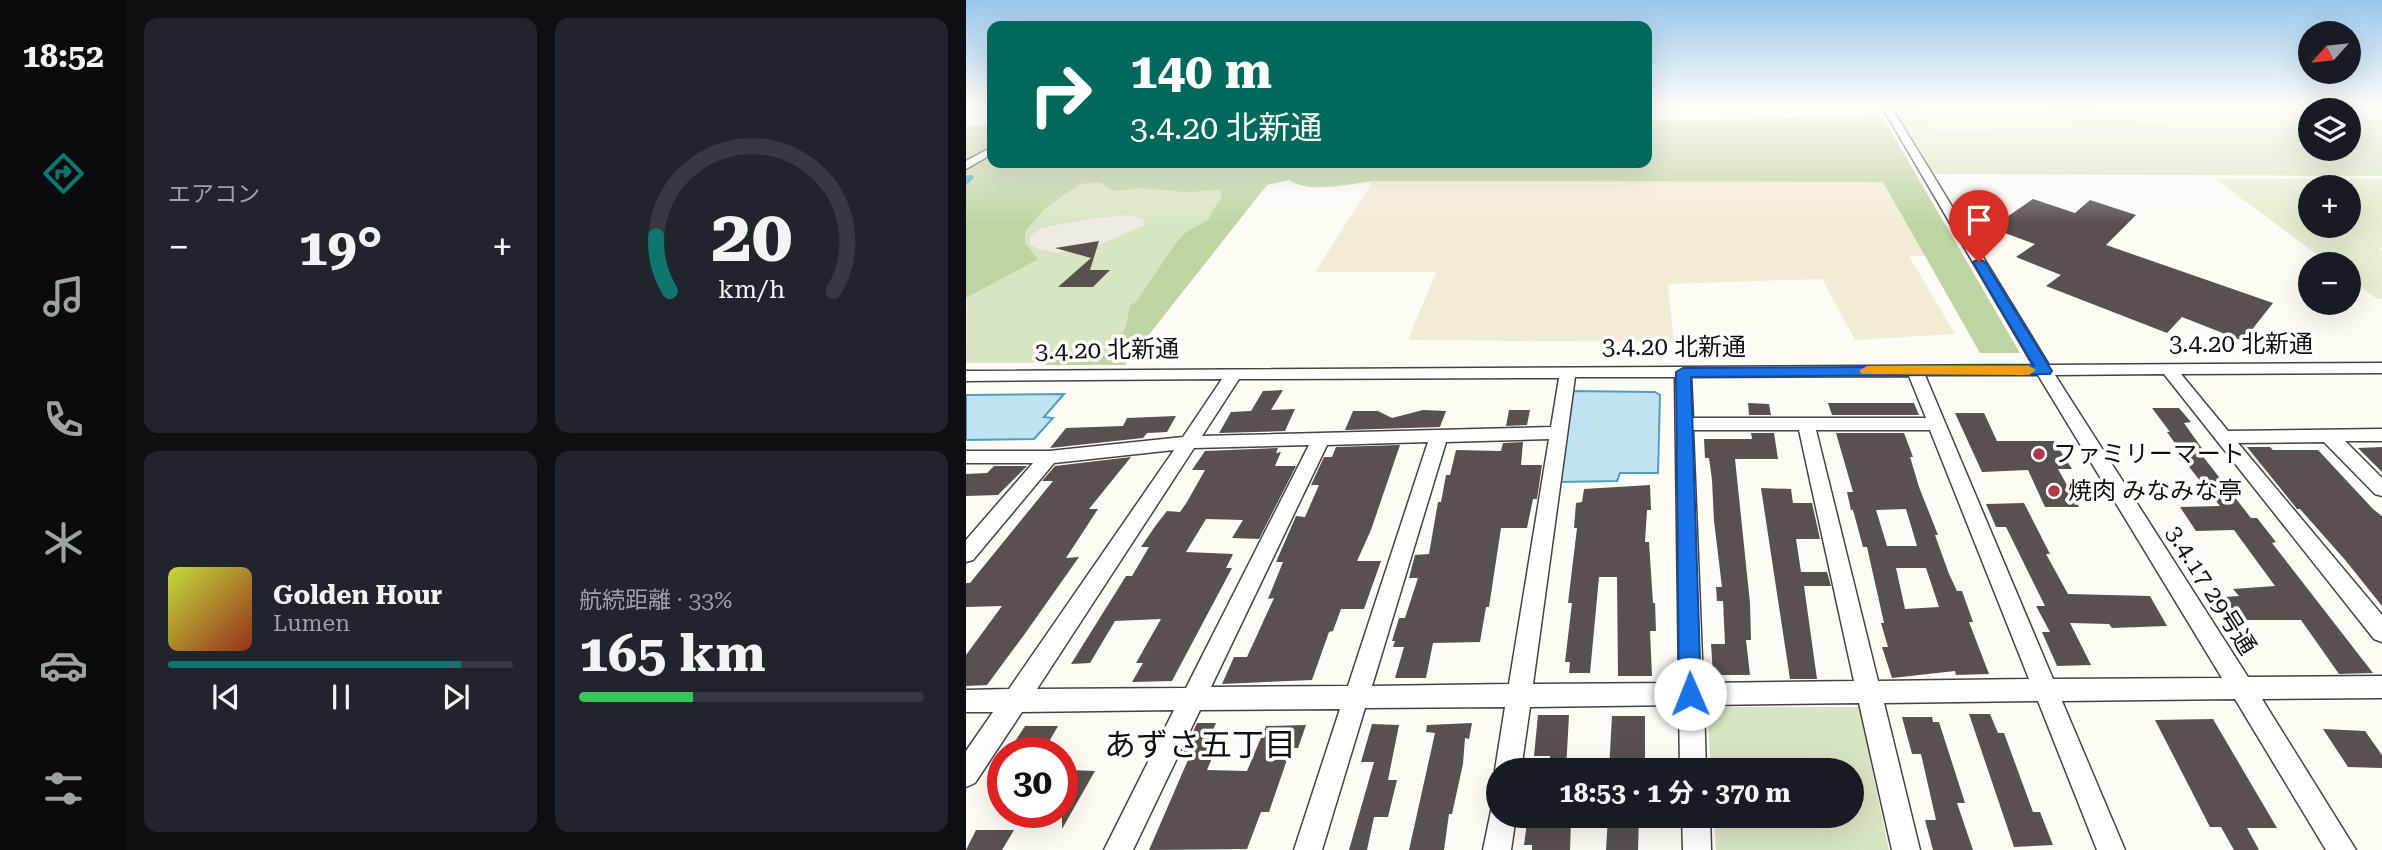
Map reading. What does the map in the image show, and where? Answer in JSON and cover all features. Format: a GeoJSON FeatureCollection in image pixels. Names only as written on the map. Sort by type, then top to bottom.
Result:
{"type":"FeatureCollection","features":[{"type":"Feature","properties":{"kind":"street","name":"3.4.17 29号通"},"geometry":{"type":"LineString","coordinates":[[1909,145],[2044,371],[2342,850]]}},
{"type":"Feature","properties":{"kind":"street"},"geometry":{"type":"LineString","coordinates":[[966,166],[987,153]]}},
{"type":"Feature","properties":{"kind":"street","name":"3.4.20 北新通"},"geometry":{"type":"LineString","coordinates":[[966,376],[2382,368]]}},
{"type":"Feature","properties":{"kind":"street"},"geometry":{"type":"LineString","coordinates":[[2168,369],[2382,632]]}},
{"type":"Feature","properties":{"kind":"street"},"geometry":{"type":"LineString","coordinates":[[1915,370],[2111,850]]}},
{"type":"Feature","properties":{"kind":"street"},"geometry":{"type":"LineString","coordinates":[[1510,758],[1568,371]]}},
{"type":"Feature","properties":{"kind":"street"},"geometry":{"type":"LineString","coordinates":[[1683,372],[1693,758]]}},
{"type":"Feature","properties":{"kind":"street"},"geometry":{"type":"LineString","coordinates":[[966,774],[1235,373]]}},
{"type":"Feature","properties":{"kind":"street"},"geometry":{"type":"LineString","coordinates":[[1685,424],[1938,424]]}},
{"type":"Feature","properties":{"kind":"street"},"geometry":{"type":"LineString","coordinates":[[1806,424],[1906,850]]}},
{"type":"Feature","properties":{"kind":"street"},"geometry":{"type":"LineString","coordinates":[[966,457],[1049,457],[1191,442],[1559,433]]}},
{"type":"Feature","properties":{"kind":"street"},"geometry":{"type":"LineString","coordinates":[[2223,437],[2382,435]]}},
{"type":"Feature","properties":{"kind":"street"},"geometry":{"type":"LineString","coordinates":[[1308,850],[1439,436]]}},
{"type":"Feature","properties":{"kind":"street"},"geometry":{"type":"LineString","coordinates":[[2329,436],[2382,489]]}},
{"type":"Feature","properties":{"kind":"street"},"geometry":{"type":"LineString","coordinates":[[1118,850],[1321,439]]}},
{"type":"Feature","properties":{"kind":"street"},"geometry":{"type":"LineString","coordinates":[[970,545],[1049,457]]}},
{"type":"Feature","properties":{"kind":"street"},"geometry":{"type":"LineString","coordinates":[[966,701],[2382,687]]}},
{"type":"Feature","properties":{"kind":"street"},"geometry":{"type":"LineString","coordinates":[[1497,850],[1500,828]]}},
{"type":"Feature","properties":{"kind":"street"},"geometry":{"type":"LineString","coordinates":[[1696,828],[1697,850]]}},
{"type":"Feature","properties":{"kind":"shaded area"},"geometry":{"type":"Polygon","coordinates":[[[1373,181],[1884,182],[1925,256],[1909,256],[1955,334],[1855,340],[1822,279],[1668,284],[1674,342],[1408,340],[1436,272],[1315,272],[1373,181]]]}},
{"type":"Feature","properties":{"kind":"shaded area"},"geometry":{"type":"Polygon","coordinates":[[[1127,215],[1143,219],[1145,225],[1094,247],[1056,253],[1038,249],[1030,244],[1030,237],[1041,228],[1093,218],[1127,215]]]}},
{"type":"Feature","properties":{"kind":"green space"},"geometry":{"type":"Polygon","coordinates":[[[966,145],[987,145],[987,168],[1652,168],[1652,145],[1899,145],[2020,353],[1980,353],[1883,182],[1373,181],[1319,187],[1289,180],[1267,185],[1125,365],[1044,365],[1059,357],[1133,354],[1138,347],[1136,343],[1118,342],[1126,326],[1130,306],[1136,302],[1185,233],[1208,220],[1221,197],[1221,190],[1186,192],[1140,188],[1114,191],[1100,182],[1080,184],[1044,209],[1025,232],[1025,243],[1038,259],[966,298],[966,177],[970,175],[966,174],[966,145]]]}},
{"type":"Feature","properties":{"kind":"green space"},"geometry":{"type":"Polygon","coordinates":[[[1917,145],[2298,145],[2298,161],[2361,161],[2361,145],[2382,145],[2382,176],[1934,174],[1917,145]]]}},
{"type":"Feature","properties":{"kind":"green space"},"geometry":{"type":"Polygon","coordinates":[[[967,174],[1254,184],[1126,363],[966,363],[967,174]]]}},
{"type":"Feature","properties":{"kind":"green space"},"geometry":{"type":"Polygon","coordinates":[[[2215,179],[2298,179],[2298,238],[2361,238],[2361,179],[2382,179],[2382,248],[2379,248],[2382,251],[2382,299],[2377,299],[2361,287],[2361,252],[2314,252],[2215,179]]]}},
{"type":"Feature","properties":{"kind":"green space"},"geometry":{"type":"Polygon","coordinates":[[[1707,707],[1859,707],[1889,850],[1716,850],[1715,828],[1864,828],[1864,758],[1710,758],[1707,707]]]}},
{"type":"Feature","properties":{"kind":"water"},"geometry":{"type":"Polygon","coordinates":[[[1571,391],[1655,392],[1660,395],[1658,473],[1620,473],[1617,481],[1560,482],[1571,391]]]}},
{"type":"Feature","properties":{"kind":"water"},"geometry":{"type":"Polygon","coordinates":[[[1064,394],[1044,417],[1053,418],[1034,439],[966,440],[966,395],[1064,394]]]}},
{"type":"Feature","properties":{"kind":"building"},"geometry":{"type":"Polygon","coordinates":[[[2033,199],[2075,213],[2090,200],[2136,215],[2106,245],[2273,303],[2243,341],[2182,317],[2167,333],[2046,286],[2061,275],[2016,257],[2035,244],[1991,228],[2033,199]]]}},
{"type":"Feature","properties":{"kind":"building"},"geometry":{"type":"Polygon","coordinates":[[[1099,241],[1090,270],[1110,270],[1093,287],[1058,287],[1091,258],[1055,248],[1099,241]]]}},
{"type":"Feature","properties":{"kind":"building"},"geometry":{"type":"Polygon","coordinates":[[[1283,390],[1271,410],[1295,409],[1285,431],[1219,433],[1231,412],[1251,411],[1263,391],[1283,390]]]}},
{"type":"Feature","properties":{"kind":"building"},"geometry":{"type":"Polygon","coordinates":[[[1748,403],[1769,404],[1771,415],[1749,415],[1748,403]]]}},
{"type":"Feature","properties":{"kind":"building"},"geometry":{"type":"Polygon","coordinates":[[[1828,403],[1914,403],[1919,415],[1832,415],[1828,403]]]}},
{"type":"Feature","properties":{"kind":"building"},"geometry":{"type":"Polygon","coordinates":[[[2152,408],[2179,408],[2191,422],[2184,423],[2206,454],[2201,454],[2251,518],[2257,518],[2276,542],[2272,543],[2373,673],[2339,674],[2301,620],[2240,620],[2224,597],[2239,596],[2233,589],[2275,586],[2234,530],[2196,531],[2180,507],[2220,506],[2186,463],[2189,463],[2152,408]]]}},
{"type":"Feature","properties":{"kind":"building"},"geometry":{"type":"Polygon","coordinates":[[[1423,410],[1446,411],[1440,427],[1345,430],[1353,411],[1378,411],[1392,418],[1423,410]]]}},
{"type":"Feature","properties":{"kind":"building"},"geometry":{"type":"Polygon","coordinates":[[[1509,410],[1530,410],[1527,425],[1506,426],[1509,410]]]}},
{"type":"Feature","properties":{"kind":"building"},"geometry":{"type":"Polygon","coordinates":[[[1955,413],[1984,413],[1997,441],[2054,441],[2072,469],[2058,469],[2079,507],[2045,507],[2028,470],[1982,472],[1955,413]]]}},
{"type":"Feature","properties":{"kind":"building"},"geometry":{"type":"Polygon","coordinates":[[[1176,416],[1167,432],[1147,433],[1143,438],[1050,448],[1066,428],[1123,426],[1127,418],[1176,416]]]}},
{"type":"Feature","properties":{"kind":"building"},"geometry":{"type":"Polygon","coordinates":[[[1751,433],[1774,433],[1778,459],[1735,459],[1750,603],[1751,640],[1746,640],[1750,675],[1713,675],[1711,644],[1725,644],[1723,601],[1717,601],[1716,587],[1722,587],[1712,480],[1709,458],[1705,458],[1704,439],[1752,439],[1751,433]]]}},
{"type":"Feature","properties":{"kind":"building"},"geometry":{"type":"Polygon","coordinates":[[[1836,433],[1904,433],[1913,457],[1910,457],[1919,487],[1938,535],[1935,535],[1957,591],[1962,591],[1973,622],[1969,622],[1989,674],[1956,675],[1955,671],[1892,678],[1882,647],[1888,647],[1867,547],[1863,547],[1847,492],[1853,492],[1836,433]],[[1906,509],[1876,510],[1887,546],[1917,546],[1906,509]],[[1896,568],[1905,609],[1939,607],[1926,568],[1896,568]]]}},
{"type":"Feature","properties":{"kind":"building"},"geometry":{"type":"Polygon","coordinates":[[[1523,442],[1521,465],[1542,465],[1537,499],[1533,499],[1527,528],[1501,528],[1489,607],[1486,607],[1480,642],[1433,643],[1426,678],[1395,678],[1404,647],[1393,647],[1395,641],[1392,641],[1399,618],[1405,618],[1418,578],[1409,578],[1415,555],[1429,554],[1438,502],[1441,502],[1446,475],[1450,475],[1456,450],[1501,451],[1503,443],[1523,442]]]}},
{"type":"Feature","properties":{"kind":"building"},"geometry":{"type":"Polygon","coordinates":[[[1400,445],[1371,530],[1357,561],[1381,561],[1364,609],[1341,609],[1333,631],[1329,632],[1312,680],[1222,684],[1234,657],[1247,657],[1274,598],[1268,599],[1283,562],[1276,562],[1296,516],[1305,517],[1319,485],[1311,485],[1324,457],[1332,457],[1336,447],[1400,445]]]}},
{"type":"Feature","properties":{"kind":"building"},"geometry":{"type":"Polygon","coordinates":[[[2247,447],[2318,450],[2382,516],[2382,606],[2346,561],[2300,509],[2297,509],[2247,447]]]}},
{"type":"Feature","properties":{"kind":"building"},"geometry":{"type":"Polygon","coordinates":[[[2382,447],[2382,472],[2358,448],[2382,447]]]}},
{"type":"Feature","properties":{"kind":"building"},"geometry":{"type":"Polygon","coordinates":[[[1278,448],[1276,453],[1281,452],[1275,466],[1296,466],[1259,539],[1232,538],[1243,520],[1206,519],[1186,552],[1233,554],[1226,568],[1232,568],[1172,681],[1132,682],[1143,663],[1136,663],[1161,619],[1115,621],[1090,663],[1071,664],[1126,576],[1132,576],[1149,547],[1141,547],[1156,525],[1167,511],[1180,512],[1187,502],[1205,470],[1192,470],[1205,451],[1278,448]]]}},
{"type":"Feature","properties":{"kind":"building"},"geometry":{"type":"Polygon","coordinates":[[[1131,457],[1089,509],[1098,509],[1066,558],[1079,557],[1024,635],[987,685],[966,686],[966,655],[1002,606],[966,607],[966,583],[970,583],[1053,481],[1042,481],[1055,466],[1131,457]]]}},
{"type":"Feature","properties":{"kind":"building"},"geometry":{"type":"Polygon","coordinates":[[[994,466],[1027,466],[998,495],[966,496],[966,474],[987,473],[994,466]]]}},
{"type":"Feature","properties":{"kind":"building"},"geometry":{"type":"Polygon","coordinates":[[[1650,485],[1651,510],[1647,510],[1645,542],[1649,542],[1655,603],[1656,631],[1650,631],[1652,676],[1618,676],[1617,577],[1599,577],[1590,673],[1569,673],[1570,662],[1565,662],[1572,603],[1568,603],[1577,528],[1574,528],[1576,503],[1582,502],[1584,489],[1650,485]]]}},
{"type":"Feature","properties":{"kind":"building"},"geometry":{"type":"Polygon","coordinates":[[[1761,488],[1791,489],[1793,503],[1812,503],[1820,539],[1796,539],[1801,572],[1827,572],[1831,586],[1804,586],[1817,679],[1790,679],[1761,488]]]}},
{"type":"Feature","properties":{"kind":"building"},"geometry":{"type":"Polygon","coordinates":[[[2024,503],[2050,554],[2046,554],[2068,594],[2150,596],[2167,626],[2112,628],[2109,624],[2070,623],[2091,665],[2057,666],[2042,632],[2050,632],[2036,606],[2045,606],[2006,527],[1996,527],[1986,504],[2024,503]]]}},
{"type":"Feature","properties":{"kind":"building"},"geometry":{"type":"Polygon","coordinates":[[[1969,714],[1990,714],[1998,733],[2004,733],[2033,812],[2040,812],[2053,845],[2014,847],[1969,714]]]}},
{"type":"Feature","properties":{"kind":"building"},"geometry":{"type":"Polygon","coordinates":[[[1538,715],[1569,715],[1567,758],[1534,756],[1538,715]]]}},
{"type":"Feature","properties":{"kind":"building"},"geometry":{"type":"Polygon","coordinates":[[[1612,716],[1645,716],[1645,758],[1610,758],[1612,716]]]}},
{"type":"Feature","properties":{"kind":"building"},"geometry":{"type":"Polygon","coordinates":[[[1902,717],[1932,717],[1933,722],[1939,722],[1965,803],[1957,803],[1973,850],[1933,850],[1925,820],[1936,820],[1921,754],[1912,754],[1902,717]]]}},
{"type":"Feature","properties":{"kind":"building"},"geometry":{"type":"Polygon","coordinates":[[[2213,719],[2277,828],[2247,828],[2259,850],[2234,850],[2221,827],[2210,827],[2155,720],[2213,719]]]}},
{"type":"Feature","properties":{"kind":"building"},"geometry":{"type":"Polygon","coordinates":[[[1197,723],[1216,723],[1209,739],[1220,739],[1207,770],[1247,771],[1266,726],[1306,725],[1298,748],[1291,748],[1269,812],[1261,812],[1247,849],[1149,850],[1188,760],[1180,760],[1197,723]]]}},
{"type":"Feature","properties":{"kind":"building"},"geometry":{"type":"Polygon","coordinates":[[[1472,723],[1469,739],[1465,738],[1463,764],[1452,814],[1449,814],[1444,850],[1409,850],[1435,733],[1426,732],[1427,725],[1472,723]]]}},
{"type":"Feature","properties":{"kind":"building"},"geometry":{"type":"Polygon","coordinates":[[[1372,724],[1399,725],[1388,780],[1397,780],[1388,817],[1374,817],[1367,850],[1349,850],[1374,762],[1361,762],[1372,724]]]}},
{"type":"Feature","properties":{"kind":"building"},"geometry":{"type":"Polygon","coordinates":[[[1025,726],[1058,726],[1052,737],[1018,737],[1025,726]]]}},
{"type":"Feature","properties":{"kind":"building"},"geometry":{"type":"Polygon","coordinates":[[[2323,729],[2365,731],[2382,755],[2382,768],[2348,767],[2323,729]]]}},
{"type":"Feature","properties":{"kind":"building"},"geometry":{"type":"Polygon","coordinates":[[[1078,770],[1095,771],[1078,801],[1078,770]]]}},
{"type":"Feature","properties":{"kind":"building"},"geometry":{"type":"Polygon","coordinates":[[[1526,828],[1571,828],[1570,850],[1532,850],[1532,845],[1524,845],[1526,828]]]}},
{"type":"Feature","properties":{"kind":"building"},"geometry":{"type":"Polygon","coordinates":[[[1607,828],[1639,828],[1638,850],[1606,850],[1607,828]]]}},
{"type":"Feature","properties":{"kind":"building"},"geometry":{"type":"Polygon","coordinates":[[[976,830],[1014,830],[1002,850],[966,850],[976,830]]]}},
{"type":"Feature","properties":{"kind":"waterway"},"geometry":{"type":"LineString","coordinates":[[966,177],[972,177],[966,183]]}},
{"type":"Feature","properties":{"kind":"slow traffic"},"geometry":{"type":"LineString","coordinates":[[1867,371],[2029,370]]}},
{"type":"Feature","properties":{"kind":"place","name":"ファミリーマート"},"geometry":{"type":"Point","coordinates":[2039,454]}},
{"type":"Feature","properties":{"kind":"place","name":"焼肉 みなみな亭"},"geometry":{"type":"Point","coordinates":[2054,491]}},
{"type":"Feature","properties":{"kind":"district","name":"あずさ五丁目"},"geometry":{"type":"Point","coordinates":[1200,745]}},
{"type":"Feature","properties":{"kind":"route"},"geometry":{"type":"LineString","coordinates":[[1690,694],[1683,372],[2044,371],[1979,262]]}}]}
